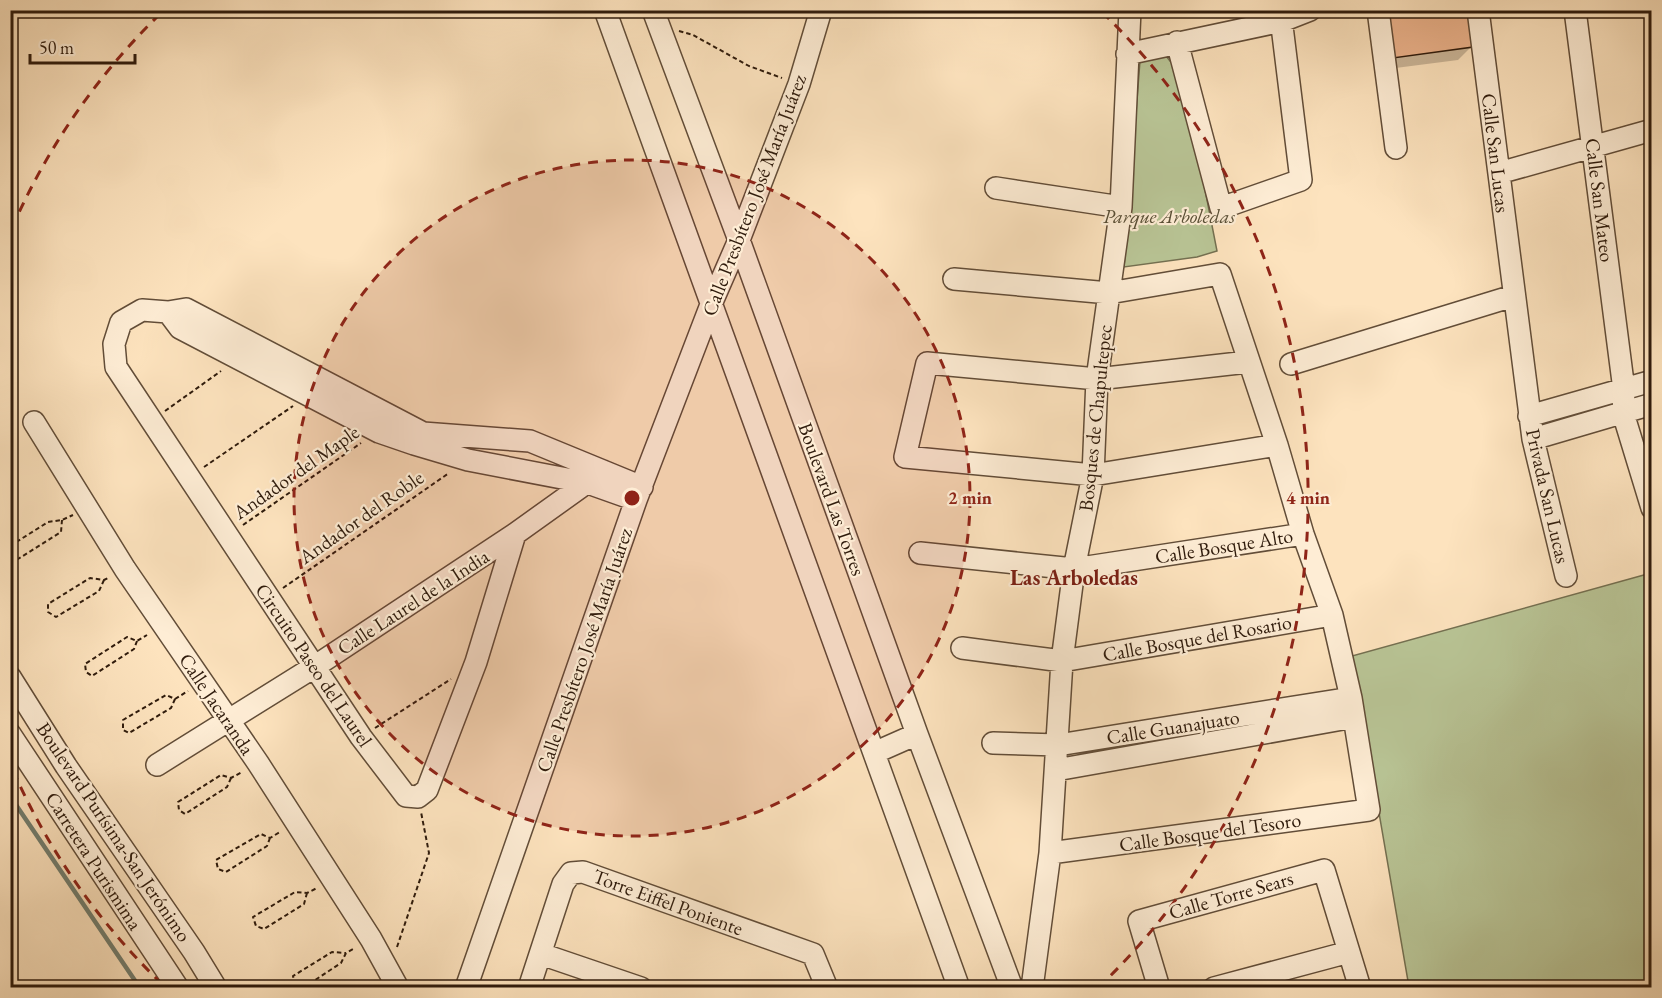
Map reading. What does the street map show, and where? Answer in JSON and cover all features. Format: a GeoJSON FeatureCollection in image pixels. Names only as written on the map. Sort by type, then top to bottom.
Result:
{"type":"FeatureCollection","features":[{"type":"Feature","properties":{"kind":"street"},"geometry":{"type":"LineString","coordinates":[[604,10],[719,284],[874,753],[959,987]]}},
{"type":"Feature","properties":{"kind":"street","name":"Calle Presbítero José María Juárez"},"geometry":{"type":"LineString","coordinates":[[466,987],[639,494],[719,284],[739,240],[799,84],[820,10]]}},
{"type":"Feature","properties":{"kind":"street","name":"Bosques de Chapultepec"},"geometry":{"type":"LineString","coordinates":[[1011,983],[1033,977],[1050,853],[1062,661],[1074,569],[1093,475],[1097,379],[1121,207],[1130,10]]}},
{"type":"Feature","properties":{"kind":"street"},"geometry":{"type":"LineString","coordinates":[[1127,54],[1310,10]]}},
{"type":"Feature","properties":{"kind":"street"},"geometry":{"type":"LineString","coordinates":[[1378,10],[1396,148]]}},
{"type":"Feature","properties":{"kind":"street","name":"Calle San Lucas"},"geometry":{"type":"LineString","coordinates":[[1478,10],[1529,416]]}},
{"type":"Feature","properties":{"kind":"street","name":"Calle San Mateo"},"geometry":{"type":"LineString","coordinates":[[1575,10],[1624,390],[1623,413],[1652,507]]}},
{"type":"Feature","properties":{"kind":"street"},"geometry":{"type":"LineString","coordinates":[[1177,42],[1221,208],[1301,180],[1281,16]]}},
{"type":"Feature","properties":{"kind":"street","name":"Boulevard Las Torres"},"geometry":{"type":"LineString","coordinates":[[655,17],[739,240],[917,734],[1011,983]]}},
{"type":"Feature","properties":{"kind":"street"},"geometry":{"type":"LineString","coordinates":[[1499,173],[1652,130]]}},
{"type":"Feature","properties":{"kind":"street"},"geometry":{"type":"LineString","coordinates":[[996,188],[1121,207]]}},
{"type":"Feature","properties":{"kind":"street"},"geometry":{"type":"LineString","coordinates":[[954,279],[1109,293],[1220,274],[1277,445],[1303,534],[1332,615],[1353,708],[1056,770]]}},
{"type":"Feature","properties":{"kind":"street"},"geometry":{"type":"LineString","coordinates":[[1291,364],[1513,296]]}},
{"type":"Feature","properties":{"kind":"street","name":"Circuito Paseo del Laurel"},"geometry":{"type":"LineString","coordinates":[[418,797],[406,796],[360,737],[116,367],[114,344],[121,322],[142,310],[168,312],[186,309],[292,376],[419,439],[468,460],[596,477]]}},
{"type":"Feature","properties":{"kind":"street","name":"Circuito Paseo del Laurel"},"geometry":{"type":"LineString","coordinates":[[168,312],[180,328],[238,359],[292,376],[308,396],[379,432],[419,439],[530,441],[596,477],[639,494]]}},
{"type":"Feature","properties":{"kind":"street"},"geometry":{"type":"LineString","coordinates":[[1248,362],[1097,379],[927,363],[905,457],[1093,475],[1277,445]]}},
{"type":"Feature","properties":{"kind":"street"},"geometry":{"type":"LineString","coordinates":[[1529,416],[1652,381]]}},
{"type":"Feature","properties":{"kind":"street"},"geometry":{"type":"LineString","coordinates":[[1533,439],[1652,404]]}},
{"type":"Feature","properties":{"kind":"street","name":"Privada San Lucas"},"geometry":{"type":"LineString","coordinates":[[1529,416],[1566,576]]}},
{"type":"Feature","properties":{"kind":"street","name":"Calle Jacaranda"},"geometry":{"type":"LineString","coordinates":[[34,422],[125,568],[163,626],[204,682],[371,939],[393,980]]}},
{"type":"Feature","properties":{"kind":"street","name":"Calle Laurel de la India"},"geometry":{"type":"LineString","coordinates":[[157,765],[314,667],[515,534],[596,477]]}},
{"type":"Feature","properties":{"kind":"street"},"geometry":{"type":"LineString","coordinates":[[418,797],[427,790],[476,663],[515,534]]}},
{"type":"Feature","properties":{"kind":"street","name":"Calle Bosque Alto"},"geometry":{"type":"LineString","coordinates":[[920,553],[1074,569],[1303,534]]}},
{"type":"Feature","properties":{"kind":"street","name":"Calle Bosque del Rosario"},"geometry":{"type":"LineString","coordinates":[[962,648],[1062,661],[1332,615]]}},
{"type":"Feature","properties":{"kind":"street","name":"Boulevard Purísima-San Jerónimo"},"geometry":{"type":"LineString","coordinates":[[10,677],[66,766],[216,987]]}},
{"type":"Feature","properties":{"kind":"street","name":"Calle Guanajuato"},"geometry":{"type":"LineString","coordinates":[[993,743],[1058,745],[1353,708]]}},
{"type":"Feature","properties":{"kind":"street","name":"Calle Bosque del Tesoro"},"geometry":{"type":"LineString","coordinates":[[1050,853],[1369,810],[1353,708]]}},
{"type":"Feature","properties":{"kind":"street","name":"Carretera Purismima"},"geometry":{"type":"LineString","coordinates":[[10,734],[178,987]]}},
{"type":"Feature","properties":{"kind":"street"},"geometry":{"type":"LineString","coordinates":[[874,753],[917,734]]}},
{"type":"Feature","properties":{"kind":"street","name":"Calle Torre Sears"},"geometry":{"type":"LineString","coordinates":[[1159,987],[1139,921],[1324,870],[1348,952]]}},
{"type":"Feature","properties":{"kind":"street","name":"Torre Eiffel Poniente"},"geometry":{"type":"LineString","coordinates":[[529,987],[563,884],[571,873],[583,872],[813,954],[827,987]]}},
{"type":"Feature","properties":{"kind":"street"},"geometry":{"type":"LineString","coordinates":[[1214,987],[1348,952],[1360,987]]}},
{"type":"Feature","properties":{"kind":"street"},"geometry":{"type":"LineString","coordinates":[[541,954],[641,987]]}},
{"type":"Feature","properties":{"kind":"path"},"geometry":{"type":"LineString","coordinates":[[655,17],[748,66],[799,84]]}},
{"type":"Feature","properties":{"kind":"path"},"geometry":{"type":"LineString","coordinates":[[152,420],[238,359]]}},
{"type":"Feature","properties":{"kind":"path"},"geometry":{"type":"LineString","coordinates":[[189,477],[308,396]]}},
{"type":"Feature","properties":{"kind":"path","name":"Andador del Maple"},"geometry":{"type":"LineString","coordinates":[[228,536],[379,432]]}},
{"type":"Feature","properties":{"kind":"path","name":"Andador del Roble"},"geometry":{"type":"LineString","coordinates":[[269,597],[468,460]]}},
{"type":"Feature","properties":{"kind":"path"},"geometry":{"type":"LineString","coordinates":[[10,546],[48,522],[62,520],[61,532],[18,559],[10,555]]}},
{"type":"Feature","properties":{"kind":"path"},"geometry":{"type":"LineString","coordinates":[[104,580],[90,578],[48,604],[48,612],[56,616],[99,591],[104,580],[125,568]]}},
{"type":"Feature","properties":{"kind":"path"},"geometry":{"type":"LineString","coordinates":[[137,641],[127,637],[85,664],[86,672],[92,676],[134,649],[137,641],[163,626]]}},
{"type":"Feature","properties":{"kind":"path"},"geometry":{"type":"LineString","coordinates":[[360,737],[476,663]]}},
{"type":"Feature","properties":{"kind":"path"},"geometry":{"type":"LineString","coordinates":[[175,699],[166,695],[123,720],[123,730],[129,733],[171,708],[175,699],[204,682]]}},
{"type":"Feature","properties":{"kind":"path"},"geometry":{"type":"LineString","coordinates":[[231,778],[221,775],[178,802],[179,810],[185,814],[227,787],[231,778],[258,764]]}},
{"type":"Feature","properties":{"kind":"path"},"geometry":{"type":"LineString","coordinates":[[393,980],[429,853],[418,797]]}},
{"type":"Feature","properties":{"kind":"path"},"geometry":{"type":"LineString","coordinates":[[270,838],[261,834],[216,860],[219,869],[226,872],[267,846],[270,838],[296,823]]}},
{"type":"Feature","properties":{"kind":"path"},"geometry":{"type":"LineString","coordinates":[[307,893],[304,904],[264,929],[256,926],[253,917],[295,892],[307,893],[333,881]]}},
{"type":"Feature","properties":{"kind":"path"},"geometry":{"type":"LineString","coordinates":[[332,952],[346,953],[341,963],[303,987],[295,985],[292,976],[332,952]]}},
{"type":"Feature","properties":{"kind":"green space","name":"Parque Arboledas"},"geometry":{"type":"Polygon","coordinates":[[[1166,56],[1183,77],[1217,251],[1197,257],[1124,267],[1140,61],[1166,56]]]}},
{"type":"Feature","properties":{"kind":"green space"},"geometry":{"type":"Polygon","coordinates":[[[1651,573],[1651,987],[1409,987],[1352,656],[1651,573]]]}},
{"type":"Feature","properties":{"kind":"building"},"geometry":{"type":"Polygon","coordinates":[[[1388,10],[1469,10],[1473,47],[1393,58],[1388,10]]]}},
{"type":"Feature","properties":{"kind":"waterway"},"geometry":{"type":"LineString","coordinates":[[10,796],[140,988]]}},
{"type":"Feature","properties":{"kind":"district","name":"Las Arboledas"},"geometry":{"type":"Point","coordinates":[1074,577]}}]}
